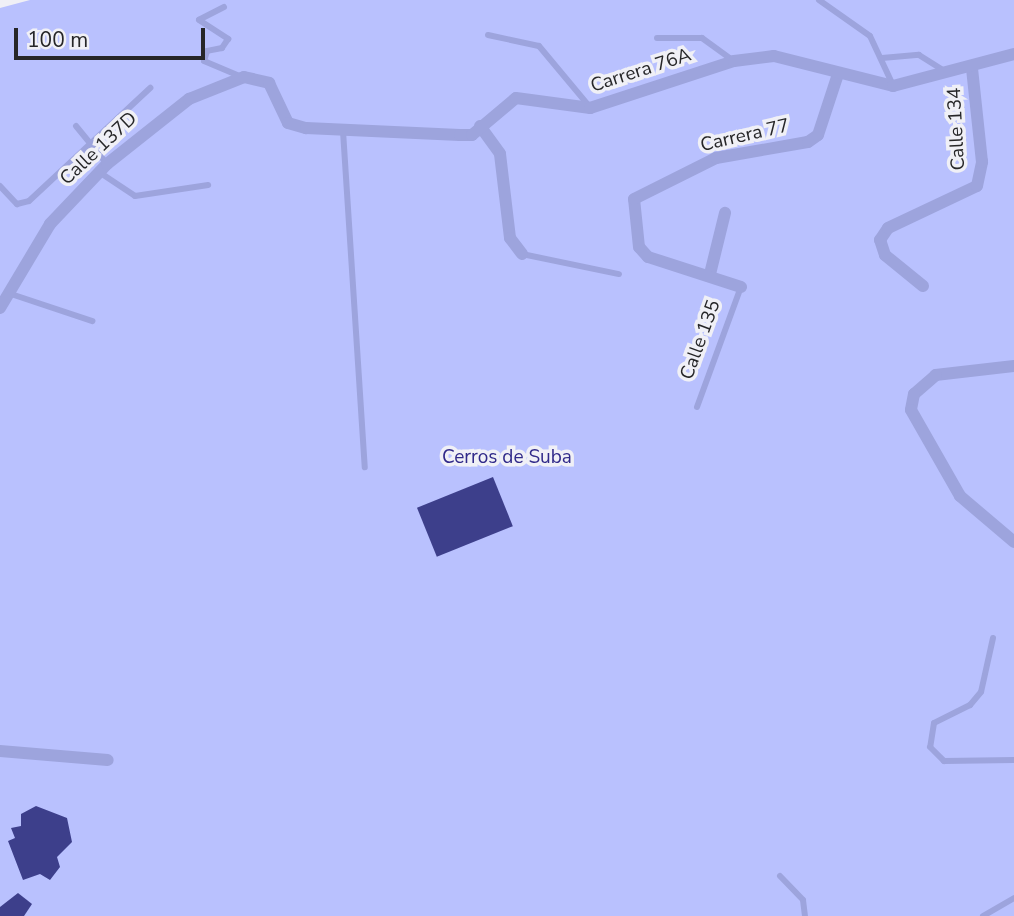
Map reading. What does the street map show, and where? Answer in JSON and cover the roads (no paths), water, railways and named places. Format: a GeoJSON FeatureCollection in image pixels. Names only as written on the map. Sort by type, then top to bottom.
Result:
{"type":"FeatureCollection","features":[{"type":"Feature","properties":{"kind":"street","name":"Carrera 76A"},"geometry":{"type":"LineString","coordinates":[[244,77],[269,83],[288,122],[343,129],[460,135],[480,126],[516,98],[590,108],[734,61],[774,56],[893,86],[972,69],[1014,54]]}},
{"type":"Feature","properties":{"kind":"street","name":"Calle 134"},"geometry":{"type":"LineString","coordinates":[[923,286],[885,255],[883,233],[977,187],[982,162],[972,69]]}},
{"type":"Feature","properties":{"kind":"street","name":"Carrera 77"},"geometry":{"type":"LineString","coordinates":[[710,274],[648,257],[639,247],[631,214],[640,190],[716,158],[818,135],[838,74]]}},
{"type":"Feature","properties":{"kind":"street","name":"Calle 137D"},"geometry":{"type":"LineString","coordinates":[[0,308],[50,225],[103,168],[189,99],[244,77]]}},
{"type":"Feature","properties":{"kind":"street"},"geometry":{"type":"LineString","coordinates":[[480,126],[500,154],[510,238],[523,254]]}},
{"type":"Feature","properties":{"kind":"street"},"geometry":{"type":"LineString","coordinates":[[725,213],[710,274],[741,287]]}},
{"type":"Feature","properties":{"kind":"street"},"geometry":{"type":"LineString","coordinates":[[1014,366],[936,375],[914,394],[911,410],[960,496],[1014,542]]}},
{"type":"Feature","properties":{"kind":"street"},"geometry":{"type":"LineString","coordinates":[[0,751],[108,760]]}},
{"type":"Feature","properties":{"kind":"lane"},"geometry":{"type":"LineString","coordinates":[[819,0],[870,36],[893,86]]}},
{"type":"Feature","properties":{"kind":"lane"},"geometry":{"type":"LineString","coordinates":[[224,8],[199,20],[228,39],[222,48],[207,51],[204,61],[244,77]]}},
{"type":"Feature","properties":{"kind":"lane"},"geometry":{"type":"LineString","coordinates":[[488,35],[547,52],[590,108]]}},
{"type":"Feature","properties":{"kind":"lane"},"geometry":{"type":"LineString","coordinates":[[657,38],[702,38],[734,61]]}},
{"type":"Feature","properties":{"kind":"lane"},"geometry":{"type":"LineString","coordinates":[[882,58],[919,55],[951,74]]}},
{"type":"Feature","properties":{"kind":"lane"},"geometry":{"type":"LineString","coordinates":[[0,186],[17,204],[29,201],[93,147],[150,88]]}},
{"type":"Feature","properties":{"kind":"lane"},"geometry":{"type":"LineString","coordinates":[[76,126],[93,147],[103,168],[135,195],[208,185]]}},
{"type":"Feature","properties":{"kind":"lane"},"geometry":{"type":"LineString","coordinates":[[343,129],[365,467]]}},
{"type":"Feature","properties":{"kind":"lane"},"geometry":{"type":"LineString","coordinates":[[523,254],[619,274]]}},
{"type":"Feature","properties":{"kind":"lane","name":"Calle 135"},"geometry":{"type":"LineString","coordinates":[[697,407],[741,287]]}},
{"type":"Feature","properties":{"kind":"lane"},"geometry":{"type":"LineString","coordinates":[[8,293],[92,321]]}},
{"type":"Feature","properties":{"kind":"lane"},"geometry":{"type":"LineString","coordinates":[[993,638],[981,692],[970,705],[934,723],[930,747],[944,761],[1014,760]]}},
{"type":"Feature","properties":{"kind":"lane"},"geometry":{"type":"LineString","coordinates":[[780,876],[803,900],[805,916]]}},
{"type":"Feature","properties":{"kind":"lane"},"geometry":{"type":"LineString","coordinates":[[983,916],[1014,898]]}},
{"type":"Feature","properties":{"kind":"park label","name":"Cerros de Suba"},"geometry":{"type":"Point","coordinates":[507,458]}}]}
